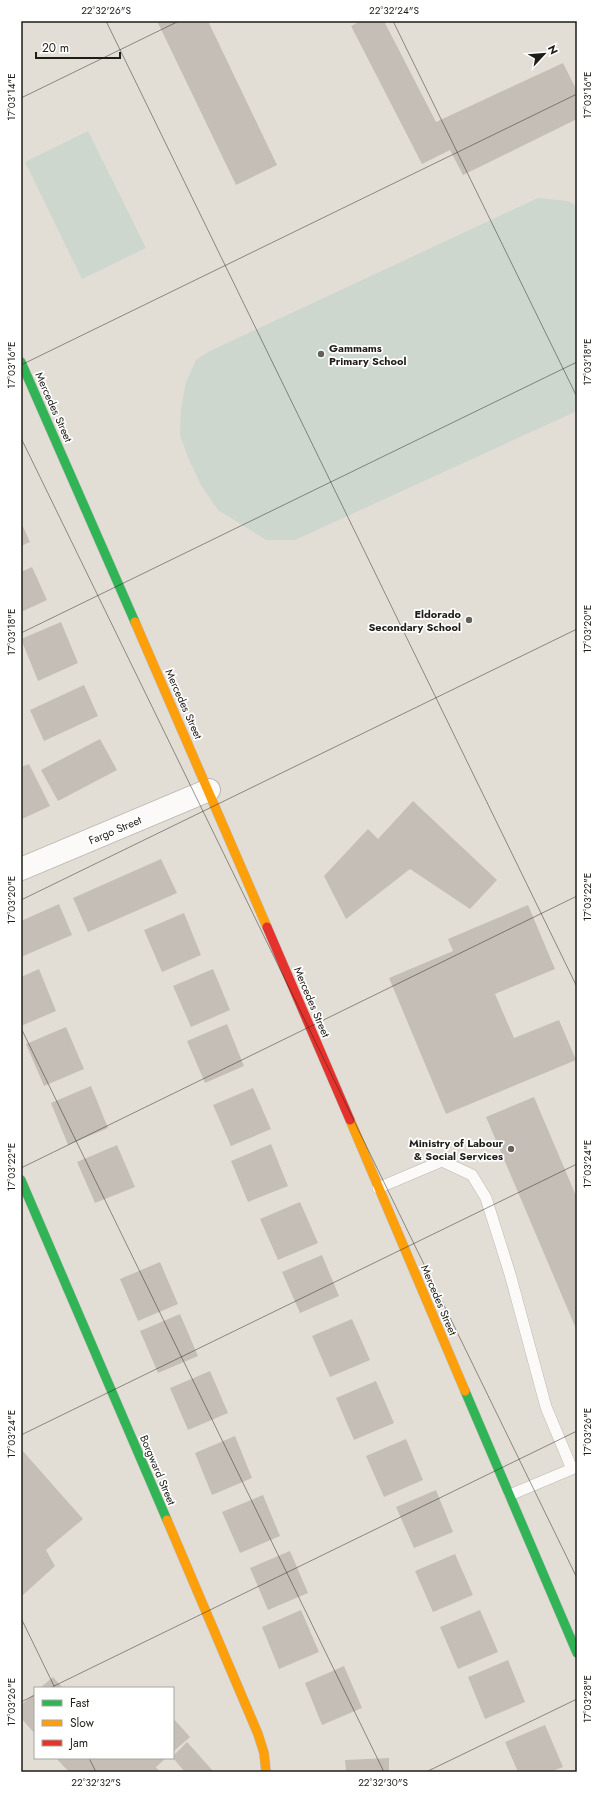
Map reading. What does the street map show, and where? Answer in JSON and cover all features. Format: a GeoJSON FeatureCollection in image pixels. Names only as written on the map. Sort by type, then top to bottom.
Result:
{"type":"FeatureCollection","features":[{"type":"Feature","properties":{"kind":"street","name":"Mercedes Street"},"geometry":{"type":"LineString","coordinates":[[21,362],[209,790],[577,1653]]}},
{"type":"Feature","properties":{"kind":"street","name":"Fargo Street"},"geometry":{"type":"LineString","coordinates":[[21,869],[209,790]]}},
{"type":"Feature","properties":{"kind":"street","name":"Borgward Street"},"geometry":{"type":"LineString","coordinates":[[24,1194],[243,1698],[260,1741],[266,1765],[266,1772]]}},
{"type":"Feature","properties":{"kind":"lane"},"geometry":{"type":"LineString","coordinates":[[378,1188],[442,1161],[472,1175],[486,1198],[510,1274],[546,1408],[574,1468],[510,1495]]}},
{"type":"Feature","properties":{"kind":"shaded area"},"geometry":{"type":"Polygon","coordinates":[[[88,131],[146,248],[82,279],[25,162],[88,131]]]}},
{"type":"Feature","properties":{"kind":"shaded area"},"geometry":{"type":"Polygon","coordinates":[[[538,198],[568,201],[577,206],[577,411],[295,540],[266,540],[218,510],[201,485],[189,460],[180,435],[181,409],[186,382],[196,360],[210,351],[538,198]]]}},
{"type":"Feature","properties":{"kind":"building"},"geometry":{"type":"Polygon","coordinates":[[[157,21],[208,21],[277,165],[236,185],[157,21]]]}},
{"type":"Feature","properties":{"kind":"building"},"geometry":{"type":"Polygon","coordinates":[[[361,21],[384,21],[436,122],[563,63],[577,91],[577,119],[463,175],[450,150],[422,164],[351,26],[361,21]]]}},
{"type":"Feature","properties":{"kind":"building"},"geometry":{"type":"Polygon","coordinates":[[[21,522],[30,542],[21,546],[21,522]]]}},
{"type":"Feature","properties":{"kind":"building"},"geometry":{"type":"Polygon","coordinates":[[[32,567],[47,600],[21,612],[21,572],[32,567]]]}},
{"type":"Feature","properties":{"kind":"building"},"geometry":{"type":"Polygon","coordinates":[[[61,622],[78,663],[38,681],[21,639],[61,622]]]}},
{"type":"Feature","properties":{"kind":"building"},"geometry":{"type":"Polygon","coordinates":[[[84,685],[98,716],[44,741],[30,710],[84,685]]]}},
{"type":"Feature","properties":{"kind":"building"},"geometry":{"type":"Polygon","coordinates":[[[100,739],[117,770],[58,801],[41,770],[100,739]]]}},
{"type":"Feature","properties":{"kind":"building"},"geometry":{"type":"Polygon","coordinates":[[[29,764],[50,806],[22,819],[21,767],[29,764]]]}},
{"type":"Feature","properties":{"kind":"building"},"geometry":{"type":"Polygon","coordinates":[[[413,801],[497,880],[470,909],[410,869],[346,919],[324,876],[368,829],[378,839],[413,801]]]}},
{"type":"Feature","properties":{"kind":"building"},"geometry":{"type":"Polygon","coordinates":[[[161,859],[177,893],[88,932],[73,898],[161,859]]]}},
{"type":"Feature","properties":{"kind":"building"},"geometry":{"type":"Polygon","coordinates":[[[59,904],[72,935],[21,957],[21,921],[59,904]]]}},
{"type":"Feature","properties":{"kind":"building"},"geometry":{"type":"Polygon","coordinates":[[[528,905],[555,969],[495,994],[514,1038],[559,1020],[576,1060],[446,1114],[389,978],[453,951],[448,939],[528,905]]]}},
{"type":"Feature","properties":{"kind":"building"},"geometry":{"type":"Polygon","coordinates":[[[184,913],[201,955],[162,972],[144,930],[184,913]]]}},
{"type":"Feature","properties":{"kind":"building"},"geometry":{"type":"Polygon","coordinates":[[[39,969],[56,1011],[21,1026],[21,977],[39,969]]]}},
{"type":"Feature","properties":{"kind":"building"},"geometry":{"type":"Polygon","coordinates":[[[213,969],[230,1010],[191,1027],[173,986],[213,969]]]}},
{"type":"Feature","properties":{"kind":"building"},"geometry":{"type":"Polygon","coordinates":[[[227,1024],[244,1066],[205,1083],[187,1041],[227,1024]]]}},
{"type":"Feature","properties":{"kind":"building"},"geometry":{"type":"Polygon","coordinates":[[[66,1027],[84,1069],[44,1086],[26,1044],[66,1027]]]}},
{"type":"Feature","properties":{"kind":"building"},"geometry":{"type":"Polygon","coordinates":[[[91,1086],[108,1128],[68,1145],[51,1103],[91,1086]]]}},
{"type":"Feature","properties":{"kind":"building"},"geometry":{"type":"Polygon","coordinates":[[[253,1088],[271,1129],[231,1146],[213,1105],[253,1088]]]}},
{"type":"Feature","properties":{"kind":"building"},"geometry":{"type":"Polygon","coordinates":[[[534,1097],[577,1198],[577,1331],[486,1117],[534,1097]]]}},
{"type":"Feature","properties":{"kind":"building"},"geometry":{"type":"Polygon","coordinates":[[[271,1144],[288,1186],[248,1202],[231,1161],[271,1144]]]}},
{"type":"Feature","properties":{"kind":"building"},"geometry":{"type":"Polygon","coordinates":[[[117,1145],[135,1187],[95,1203],[77,1162],[117,1145]]]}},
{"type":"Feature","properties":{"kind":"building"},"geometry":{"type":"Polygon","coordinates":[[[300,1202],[318,1243],[278,1260],[260,1219],[300,1202]]]}},
{"type":"Feature","properties":{"kind":"building"},"geometry":{"type":"Polygon","coordinates":[[[322,1255],[339,1296],[300,1313],[282,1272],[322,1255]]]}},
{"type":"Feature","properties":{"kind":"building"},"geometry":{"type":"Polygon","coordinates":[[[160,1262],[178,1304],[138,1321],[120,1279],[160,1262]]]}},
{"type":"Feature","properties":{"kind":"building"},"geometry":{"type":"Polygon","coordinates":[[[180,1314],[198,1356],[158,1373],[140,1331],[180,1314]]]}},
{"type":"Feature","properties":{"kind":"building"},"geometry":{"type":"Polygon","coordinates":[[[352,1319],[370,1360],[330,1377],[312,1336],[352,1319]]]}},
{"type":"Feature","properties":{"kind":"building"},"geometry":{"type":"Polygon","coordinates":[[[210,1371],[228,1413],[188,1430],[170,1388],[210,1371]]]}},
{"type":"Feature","properties":{"kind":"building"},"geometry":{"type":"Polygon","coordinates":[[[376,1381],[394,1423],[354,1440],[336,1398],[376,1381]]]}},
{"type":"Feature","properties":{"kind":"building"},"geometry":{"type":"Polygon","coordinates":[[[235,1436],[252,1478],[212,1495],[195,1453],[235,1436]]]}},
{"type":"Feature","properties":{"kind":"building"},"geometry":{"type":"Polygon","coordinates":[[[406,1439],[423,1480],[384,1497],[366,1456],[406,1439]]]}},
{"type":"Feature","properties":{"kind":"building"},"geometry":{"type":"Polygon","coordinates":[[[21,1449],[83,1519],[46,1550],[55,1566],[23,1595],[21,1593],[21,1449]]]}},
{"type":"Feature","properties":{"kind":"building"},"geometry":{"type":"Polygon","coordinates":[[[436,1490],[453,1532],[414,1548],[396,1507],[436,1490]]]}},
{"type":"Feature","properties":{"kind":"building"},"geometry":{"type":"Polygon","coordinates":[[[263,1495],[280,1536],[240,1553],[222,1512],[263,1495]]]}},
{"type":"Feature","properties":{"kind":"building"},"geometry":{"type":"Polygon","coordinates":[[[290,1551],[308,1593],[268,1610],[250,1568],[290,1551]]]}},
{"type":"Feature","properties":{"kind":"building"},"geometry":{"type":"Polygon","coordinates":[[[455,1554],[473,1595],[433,1612],[415,1571],[455,1554]]]}},
{"type":"Feature","properties":{"kind":"building"},"geometry":{"type":"Polygon","coordinates":[[[301,1610],[319,1652],[279,1669],[262,1627],[301,1610]]]}},
{"type":"Feature","properties":{"kind":"building"},"geometry":{"type":"Polygon","coordinates":[[[480,1610],[498,1652],[458,1669],[440,1627],[480,1610]]]}},
{"type":"Feature","properties":{"kind":"building"},"geometry":{"type":"Polygon","coordinates":[[[508,1660],[525,1702],[485,1719],[468,1677],[508,1660]]]}},
{"type":"Feature","properties":{"kind":"building"},"geometry":{"type":"Polygon","coordinates":[[[344,1666],[362,1708],[322,1725],[305,1683],[344,1666]]]}},
{"type":"Feature","properties":{"kind":"building"},"geometry":{"type":"Polygon","coordinates":[[[53,1677],[62,1687],[41,1687],[53,1677]]]}},
{"type":"Feature","properties":{"kind":"building"},"geometry":{"type":"Polygon","coordinates":[[[34,1694],[34,1733],[21,1718],[21,1705],[34,1694]]]}},
{"type":"Feature","properties":{"kind":"building"},"geometry":{"type":"Polygon","coordinates":[[[174,1719],[190,1737],[174,1751],[174,1719]]]}},
{"type":"Feature","properties":{"kind":"building"},"geometry":{"type":"Polygon","coordinates":[[[545,1725],[563,1767],[550,1772],[518,1772],[505,1742],[545,1725]]]}},
{"type":"Feature","properties":{"kind":"building"},"geometry":{"type":"Polygon","coordinates":[[[187,1742],[214,1772],[185,1772],[174,1759],[174,1755],[187,1742]]]}},
{"type":"Feature","properties":{"kind":"building"},"geometry":{"type":"Polygon","coordinates":[[[389,1758],[389,1772],[346,1772],[345,1760],[389,1758]]]}},
{"type":"Feature","properties":{"kind":"building"},"geometry":{"type":"Polygon","coordinates":[[[57,1759],[165,1759],[156,1767],[160,1772],[69,1772],[57,1759]]]}},
{"type":"Feature","properties":{"kind":"traffic: fast"},"geometry":{"type":"LineString","coordinates":[[21,362],[135,622]]}},
{"type":"Feature","properties":{"kind":"traffic: fast"},"geometry":{"type":"LineString","coordinates":[[21,1180],[167,1520]]}},
{"type":"Feature","properties":{"kind":"traffic: fast"},"geometry":{"type":"LineString","coordinates":[[465,1391],[577,1653]]}},
{"type":"Feature","properties":{"kind":"traffic: slow"},"geometry":{"type":"LineString","coordinates":[[135,622],[267,927]]}},
{"type":"Feature","properties":{"kind":"traffic: slow"},"geometry":{"type":"LineString","coordinates":[[350,1120],[465,1391]]}},
{"type":"Feature","properties":{"kind":"traffic: slow"},"geometry":{"type":"LineString","coordinates":[[167,1520],[258,1734],[264,1753],[266,1772]]}},
{"type":"Feature","properties":{"kind":"traffic: jam"},"geometry":{"type":"LineString","coordinates":[[267,927],[350,1120]]}},
{"type":"Feature","properties":{"kind":"place","name":"Gammams Primary School"},"geometry":{"type":"Point","coordinates":[321,354]}},
{"type":"Feature","properties":{"kind":"place","name":"Eldorado Secondary School"},"geometry":{"type":"Point","coordinates":[469,620]}},
{"type":"Feature","properties":{"kind":"place","name":"Ministry of Labour & Social Services"},"geometry":{"type":"Point","coordinates":[511,1149]}}]}
